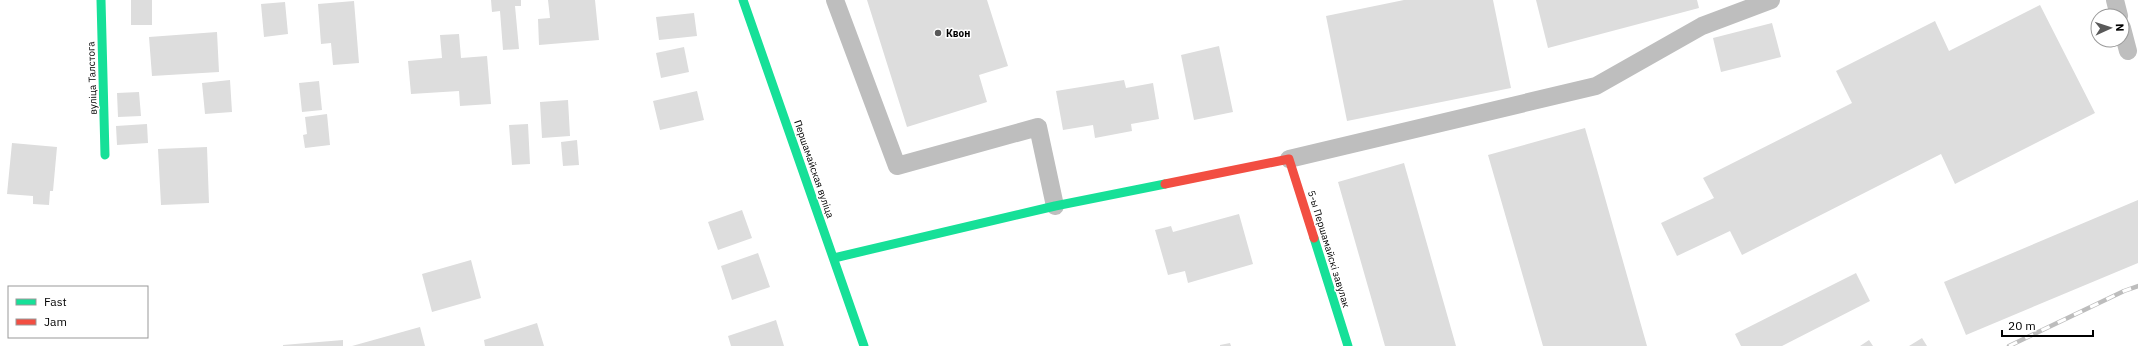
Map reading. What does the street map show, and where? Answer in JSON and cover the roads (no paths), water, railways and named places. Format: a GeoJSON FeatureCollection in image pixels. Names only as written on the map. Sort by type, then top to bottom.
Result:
{"type":"FeatureCollection","features":[{"type":"Feature","properties":{"kind":"street","name":"вуліца Талстога"},"geometry":{"type":"LineString","coordinates":[[101,0],[106,155]]}},
{"type":"Feature","properties":{"kind":"street","name":"Першамайская вуліца"},"geometry":{"type":"LineString","coordinates":[[743,0],[864,346]]}},
{"type":"Feature","properties":{"kind":"street"},"geometry":{"type":"LineString","coordinates":[[834,258],[1055,206],[1289,159]]}},
{"type":"Feature","properties":{"kind":"street","name":"5-ы Першамайскі завулак"},"geometry":{"type":"LineString","coordinates":[[1289,159],[1348,346]]}},
{"type":"Feature","properties":{"kind":"lane"},"geometry":{"type":"LineString","coordinates":[[835,0],[897,166],[1038,127],[1055,206]]}},
{"type":"Feature","properties":{"kind":"lane"},"geometry":{"type":"LineString","coordinates":[[1289,159],[1596,86],[1702,26],[1772,0]]}},
{"type":"Feature","properties":{"kind":"lane"},"geometry":{"type":"LineString","coordinates":[[2127,48],[2128,52]]}},
{"type":"Feature","properties":{"kind":"railway"},"geometry":{"type":"LineString","coordinates":[[2009,346],[2124,291],[2138,286]]}},
{"type":"Feature","properties":{"kind":"place","name":"Квон"},"geometry":{"type":"Point","coordinates":[938,33]}}]}
